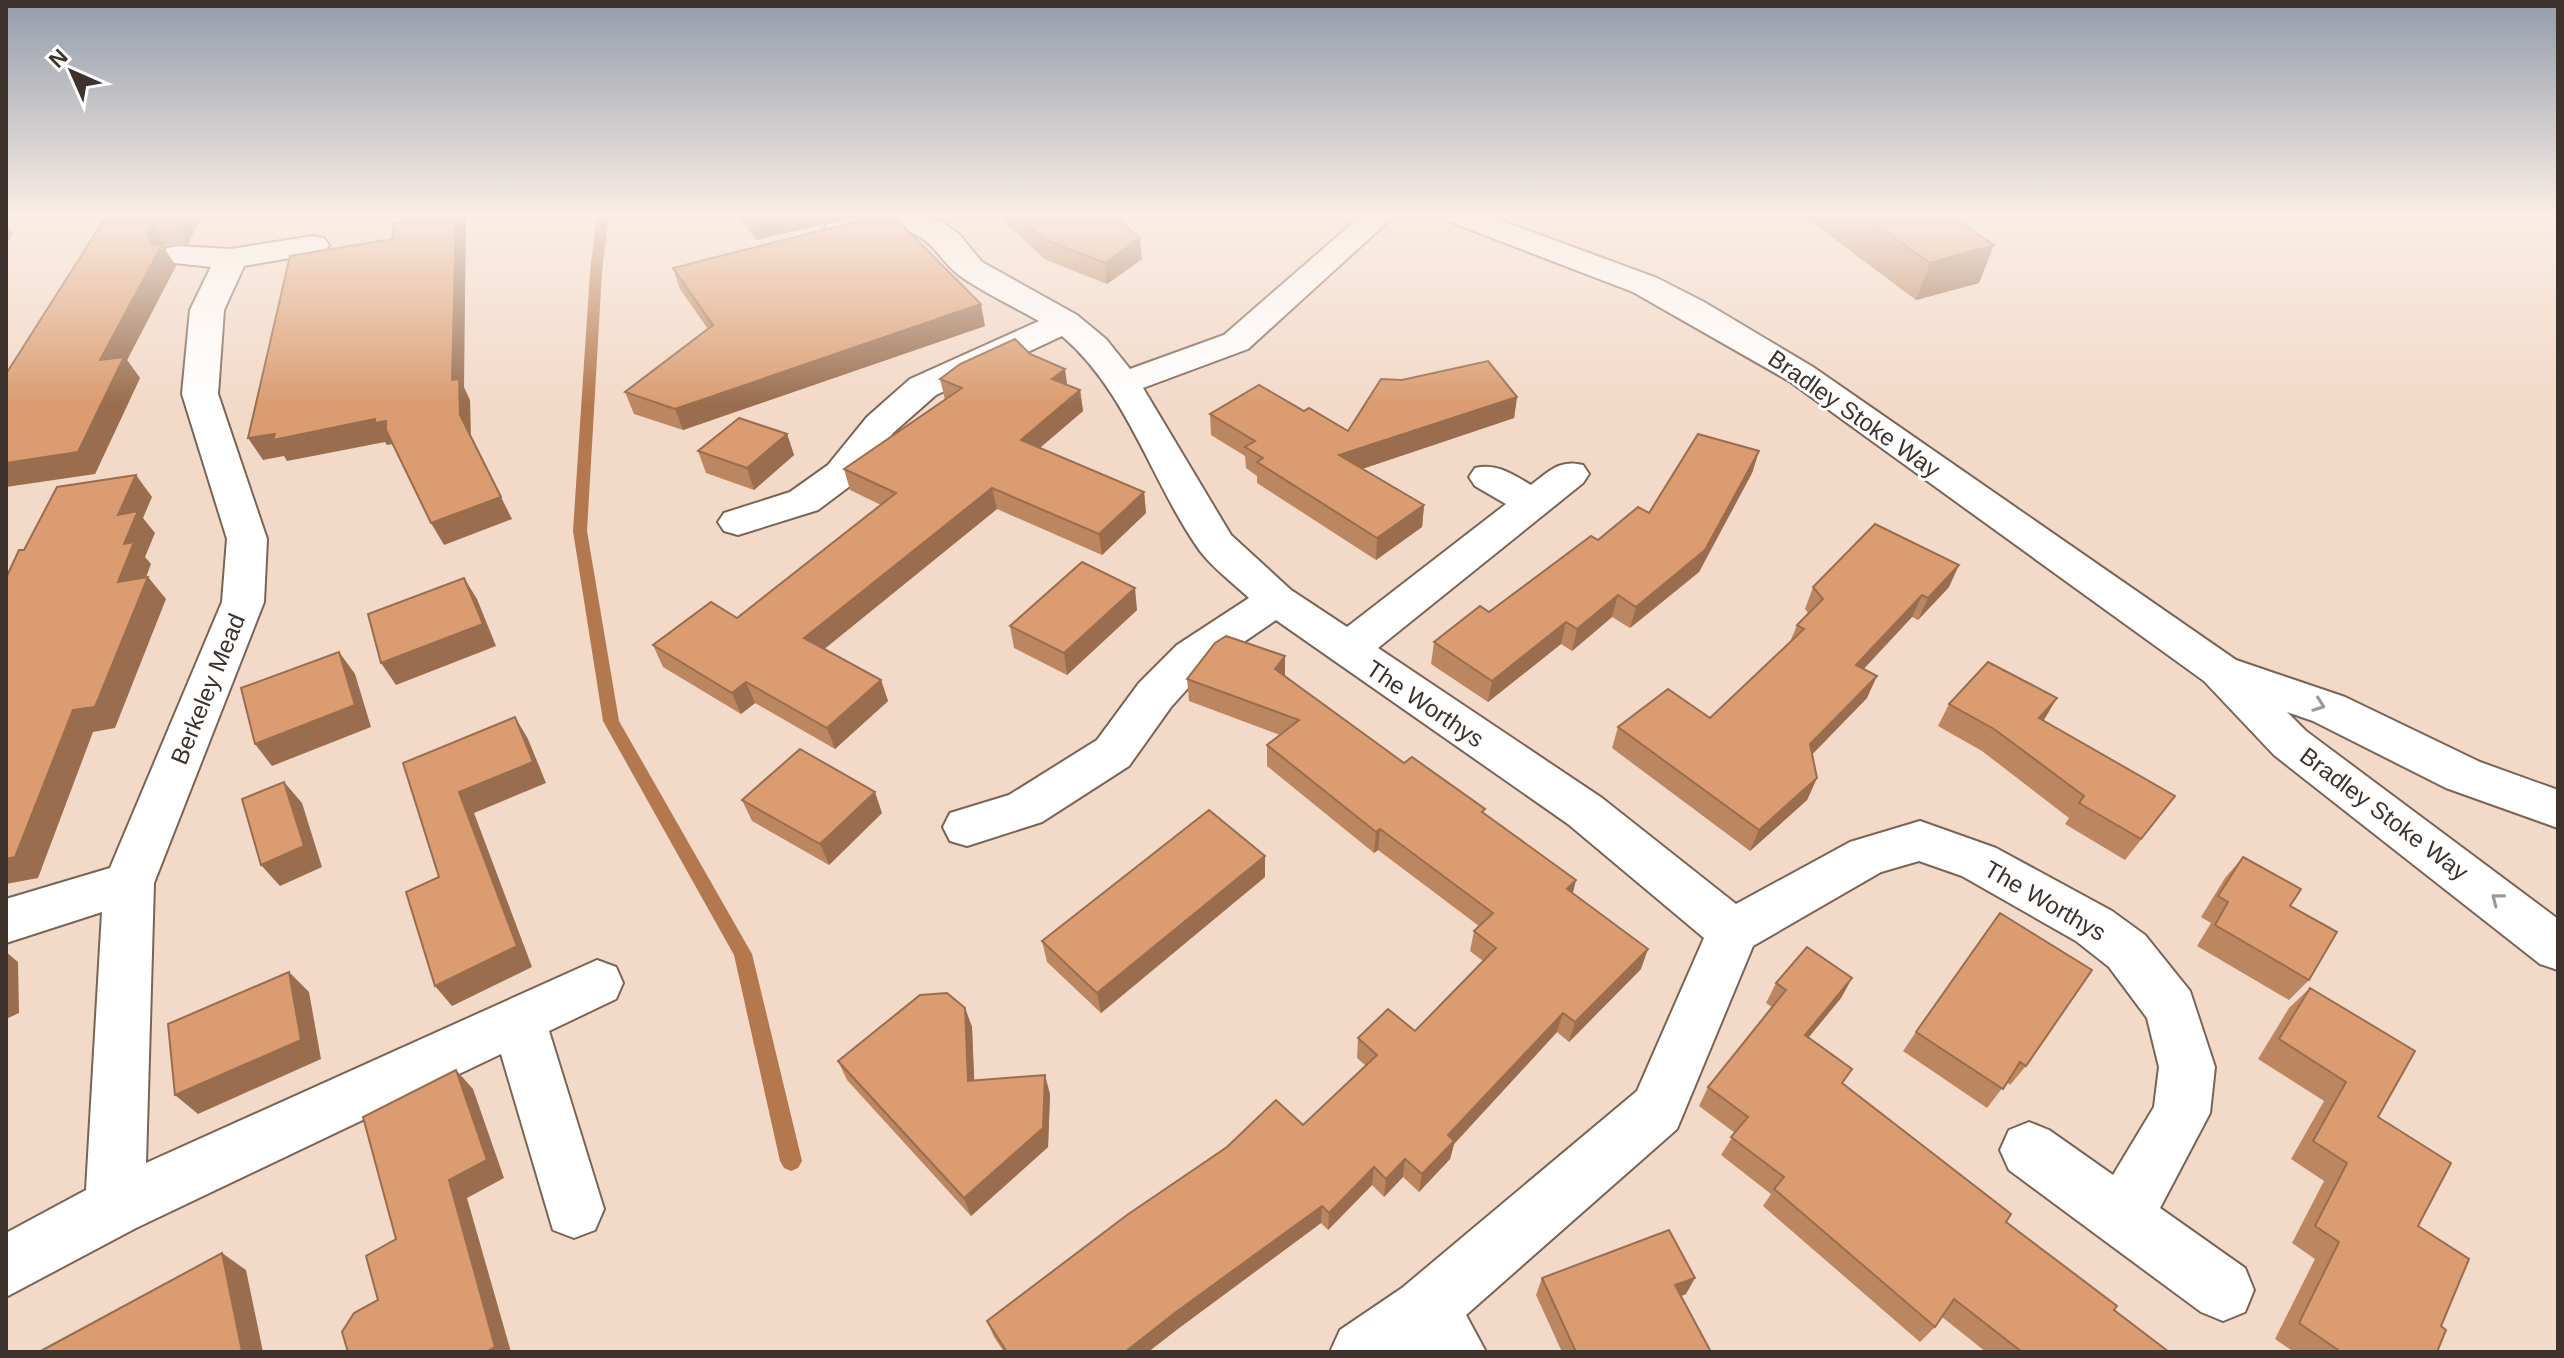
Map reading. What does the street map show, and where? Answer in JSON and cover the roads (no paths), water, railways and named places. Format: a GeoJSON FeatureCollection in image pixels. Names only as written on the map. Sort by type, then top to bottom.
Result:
{"type":"FeatureCollection","features":[{"type":"Feature","properties":{"kind":"street","name":"Berkeley Mead"},"geometry":{"type":"LineString","coordinates":[[115,1207],[129,883],[243,602],[247,539],[200,394],[207,310],[222,278]]}},
{"type":"Feature","properties":{"kind":"street","name":"The Worthys"},"geometry":{"type":"LineString","coordinates":[[988,278],[1065,322],[1094,346],[1123,383],[1216,544],[1276,600],[1346,651],[1585,811],[1733,931],[1867,856],[1920,841],[1979,862],[2094,926],[2127,951],[2171,1008],[2187,1067],[2182,1113],[2122,1217]]}},
{"type":"Feature","properties":{"kind":"street"},"geometry":{"type":"LineString","coordinates":[[1123,383],[1236,342],[1308,278]]}},
{"type":"Feature","properties":{"kind":"street","name":"Bradley Stoke Way"},"geometry":{"type":"LineString","coordinates":[[1627,278],[1748,341],[1801,374],[2219,670],[2290,743],[2558,948]]}},
{"type":"Feature","properties":{"kind":"street"},"geometry":{"type":"LineString","coordinates":[[738,522],[804,501],[841,474],[880,425],[923,387],[1065,322]]}},
{"type":"Feature","properties":{"kind":"street","name":"The Worthys"},"geometry":{"type":"LineString","coordinates":[[1346,651],[1570,474]]}},
{"type":"Feature","properties":{"kind":"street"},"geometry":{"type":"LineString","coordinates":[[1488,477],[1533,503]]}},
{"type":"Feature","properties":{"kind":"street"},"geometry":{"type":"LineString","coordinates":[[967,827],[1025,809],[1113,753],[1155,695],[1192,656],[1276,600]]}},
{"type":"Feature","properties":{"kind":"street","name":"Bradley Stoke Way"},"geometry":{"type":"LineString","coordinates":[[2219,670],[2329,709],[2463,775],[2558,809]]}},
{"type":"Feature","properties":{"kind":"street"},"geometry":{"type":"LineString","coordinates":[[6,921],[129,883]]}},
{"type":"Feature","properties":{"kind":"street"},"geometry":{"type":"LineString","coordinates":[[1362,1352],[1439,1331],[1657,1110],[1733,931]]}},
{"type":"Feature","properties":{"kind":"street"},"geometry":{"type":"LineString","coordinates":[[6,1266],[115,1207],[597,983]]}},
{"type":"Feature","properties":{"kind":"street"},"geometry":{"type":"LineString","coordinates":[[519,1020],[574,1209]]}},
{"type":"Feature","properties":{"kind":"street"},"geometry":{"type":"LineString","coordinates":[[2029,1150],[2223,1290]]}},
{"type":"Feature","properties":{"kind":"waterway"},"geometry":{"type":"LineString","coordinates":[[596,278],[580,531],[611,721],[743,954],[791,1161]]}}]}
